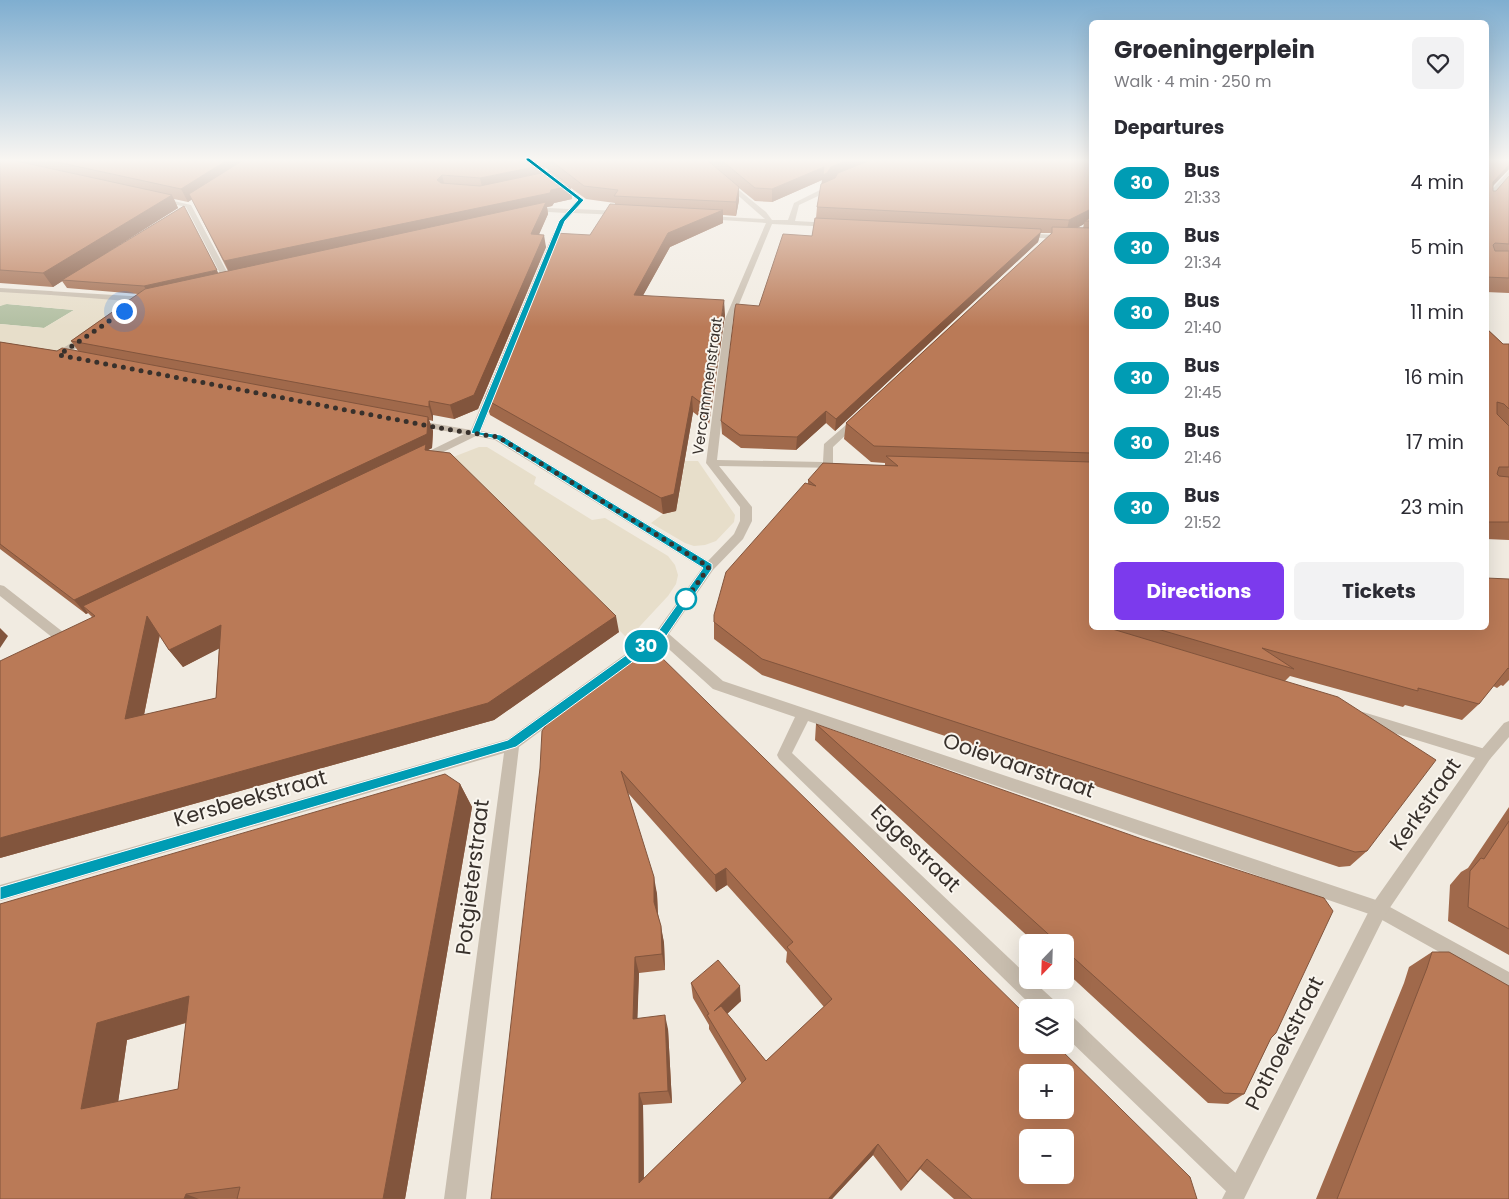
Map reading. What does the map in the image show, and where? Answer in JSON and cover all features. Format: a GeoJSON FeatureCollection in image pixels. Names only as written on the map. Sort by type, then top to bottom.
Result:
{"type":"FeatureCollection","features":[{"type":"Feature","properties":{"kind":"street"},"geometry":{"type":"LineString","coordinates":[[197,215],[228,281]]}},
{"type":"Feature","properties":{"kind":"street"},"geometry":{"type":"LineString","coordinates":[[520,216],[525,215]]}},
{"type":"Feature","properties":{"kind":"street"},"geometry":{"type":"LineString","coordinates":[[547,258],[562,221],[567,215]]}},
{"type":"Feature","properties":{"kind":"street"},"geometry":{"type":"LineString","coordinates":[[765,215],[770,221]]}},
{"type":"Feature","properties":{"kind":"street"},"geometry":{"type":"LineString","coordinates":[[791,222],[793,215]]}},
{"type":"Feature","properties":{"kind":"street"},"geometry":{"type":"LineString","coordinates":[[699,217],[841,225]]}},
{"type":"Feature","properties":{"kind":"street","name":"Vercammenstraat"},"geometry":{"type":"LineString","coordinates":[[661,636],[709,567],[739,536],[746,521],[746,507],[711,463],[729,319],[770,221]]}},
{"type":"Feature","properties":{"kind":"street"},"geometry":{"type":"LineString","coordinates":[[1067,238],[1080,229]]}},
{"type":"Feature","properties":{"kind":"street"},"geometry":{"type":"LineString","coordinates":[[1017,235],[1044,240],[1089,239]]}},
{"type":"Feature","properties":{"kind":"street"},"geometry":{"type":"LineString","coordinates":[[218,283],[237,279]]}},
{"type":"Feature","properties":{"kind":"street"},"geometry":{"type":"LineString","coordinates":[[51,293],[66,283]]}},
{"type":"Feature","properties":{"kind":"street"},"geometry":{"type":"LineString","coordinates":[[0,290],[140,300],[154,297]]}},
{"type":"Feature","properties":{"kind":"street"},"geometry":{"type":"LineString","coordinates":[[124,311],[140,300]]}},
{"type":"Feature","properties":{"kind":"street"},"geometry":{"type":"LineString","coordinates":[[59,355],[100,328]]}},
{"type":"Feature","properties":{"kind":"street"},"geometry":{"type":"LineString","coordinates":[[44,351],[70,358]]}},
{"type":"Feature","properties":{"kind":"street"},"geometry":{"type":"LineString","coordinates":[[413,463],[475,433],[498,378]]}},
{"type":"Feature","properties":{"kind":"street"},"geometry":{"type":"LineString","coordinates":[[828,465],[828,446],[864,412]]}},
{"type":"Feature","properties":{"kind":"street"},"geometry":{"type":"LineString","coordinates":[[406,422],[498,437],[709,567]]}},
{"type":"Feature","properties":{"kind":"street"},"geometry":{"type":"LineString","coordinates":[[711,463],[848,466]]}},
{"type":"Feature","properties":{"kind":"street"},"geometry":{"type":"LineString","coordinates":[[0,589],[58,635]]}},
{"type":"Feature","properties":{"kind":"street"},"geometry":{"type":"LineString","coordinates":[[512,744],[661,636]]}},
{"type":"Feature","properties":{"kind":"street","name":"Ooievaarstraat"},"geometry":{"type":"LineString","coordinates":[[661,636],[718,685],[1379,909],[1509,982]]}},
{"type":"Feature","properties":{"kind":"street","name":"Eggestraat"},"geometry":{"type":"LineString","coordinates":[[804,714],[784,755],[1039,999]]}},
{"type":"Feature","properties":{"kind":"street"},"geometry":{"type":"LineString","coordinates":[[1352,715],[1485,755]]}},
{"type":"Feature","properties":{"kind":"street","name":"Kerkstraat"},"geometry":{"type":"LineString","coordinates":[[1379,909],[1485,755],[1509,727]]}},
{"type":"Feature","properties":{"kind":"street","name":"Kersbeekstraat"},"geometry":{"type":"LineString","coordinates":[[0,893],[512,744]]}},
{"type":"Feature","properties":{"kind":"street","name":"Potgieterstraat"},"geometry":{"type":"LineString","coordinates":[[455,1199],[512,744]]}},
{"type":"Feature","properties":{"kind":"street","name":"Pothoekstraat"},"geometry":{"type":"LineString","coordinates":[[1235,1193],[1379,909]]}},
{"type":"Feature","properties":{"kind":"street"},"geometry":{"type":"LineString","coordinates":[[1074,1032],[1235,1193]]}},
{"type":"Feature","properties":{"kind":"green space"},"geometry":{"type":"Polygon","coordinates":[[[4,304],[74,310],[44,328],[0,324],[0,306],[4,304]]]}},
{"type":"Feature","properties":{"kind":"shaded area"},"geometry":{"type":"Polygon","coordinates":[[[0,290],[140,300],[59,355],[0,343],[0,324],[44,328],[74,310],[7,304],[0,306],[0,290]]]}},
{"type":"Feature","properties":{"kind":"shaded area"},"geometry":{"type":"Polygon","coordinates":[[[479,447],[487,447],[536,477],[534,484],[592,520],[605,518],[668,556],[675,565],[678,575],[676,584],[668,596],[628,639],[448,459],[479,447]]]}},
{"type":"Feature","properties":{"kind":"shaded area"},"geometry":{"type":"Polygon","coordinates":[[[685,461],[698,461],[735,515],[734,522],[716,541],[705,545],[694,546],[685,543],[651,523],[663,514],[676,511],[685,461]]]}},
{"type":"Feature","properties":{"kind":"building"},"geometry":{"type":"Polygon","coordinates":[[[0,215],[139,215],[43,273],[0,270],[0,215]]]}},
{"type":"Feature","properties":{"kind":"building"},"geometry":{"type":"Polygon","coordinates":[[[169,215],[189,215],[217,270],[144,286],[62,280],[169,215]]]}},
{"type":"Feature","properties":{"kind":"building"},"geometry":{"type":"Polygon","coordinates":[[[200,215],[445,215],[224,261],[200,215]]]}},
{"type":"Feature","properties":{"kind":"building"},"geometry":{"type":"Polygon","coordinates":[[[486,215],[540,215],[531,234],[544,235],[474,395],[450,405],[429,401],[429,407],[71,341],[145,289],[486,215]]]}},
{"type":"Feature","properties":{"kind":"building"},"geometry":{"type":"Polygon","coordinates":[[[603,215],[711,215],[668,233],[634,295],[724,300],[708,408],[692,396],[674,494],[661,498],[485,399],[554,233],[590,235],[603,215]]]}},
{"type":"Feature","properties":{"kind":"building"},"geometry":{"type":"Polygon","coordinates":[[[971,215],[1079,215],[1069,220],[971,215]]]}},
{"type":"Feature","properties":{"kind":"building"},"geometry":{"type":"Polygon","coordinates":[[[1489,215],[1509,215],[1509,244],[1495,243],[1493,245],[1495,251],[1509,251],[1509,278],[1489,277],[1489,215]]]}},
{"type":"Feature","properties":{"kind":"building"},"geometry":{"type":"Polygon","coordinates":[[[815,218],[1041,229],[1041,232],[836,419],[826,411],[797,437],[740,435],[721,421],[736,304],[759,306],[783,234],[812,236],[815,218]]]}},
{"type":"Feature","properties":{"kind":"building"},"geometry":{"type":"Polygon","coordinates":[[[1052,227],[1089,228],[1089,453],[874,446],[846,423],[1052,233],[1052,227]]]}},
{"type":"Feature","properties":{"kind":"building"},"geometry":{"type":"Polygon","coordinates":[[[1489,331],[1503,344],[1509,344],[1509,409],[1504,404],[1497,402],[1497,414],[1509,426],[1509,467],[1499,467],[1497,474],[1509,477],[1509,522],[1489,522],[1489,331]]]}},
{"type":"Feature","properties":{"kind":"building"},"geometry":{"type":"Polygon","coordinates":[[[0,342],[57,351],[62,348],[428,417],[427,434],[74,600],[0,544],[0,342]]]}},
{"type":"Feature","properties":{"kind":"building"},"geometry":{"type":"Polygon","coordinates":[[[426,444],[425,450],[450,453],[616,616],[488,703],[0,838],[0,661],[95,616],[83,606],[426,444]],[[147,616],[125,719],[216,698],[221,625],[169,650],[147,616]]]}},
{"type":"Feature","properties":{"kind":"building"},"geometry":{"type":"Polygon","coordinates":[[[886,456],[1089,462],[1089,630],[1116,630],[1338,697],[1436,760],[1367,851],[1355,852],[762,659],[714,622],[714,615],[726,572],[805,483],[816,486],[808,480],[823,463],[898,466],[886,456]]]}},
{"type":"Feature","properties":{"kind":"building"},"geometry":{"type":"Polygon","coordinates":[[[1489,578],[1509,579],[1509,669],[1479,704],[1418,688],[1418,691],[1262,648],[1294,669],[1161,630],[1489,630],[1489,578]]]}},
{"type":"Feature","properties":{"kind":"building"},"geometry":{"type":"Polygon","coordinates":[[[644,653],[657,653],[1019,1008],[1019,1054],[1065,1054],[1190,1177],[1197,1199],[972,1199],[927,1159],[908,1182],[878,1144],[829,1199],[491,1199],[540,768],[542,731],[549,721],[644,653]],[[621,771],[654,877],[654,902],[661,926],[662,954],[635,957],[633,1019],[665,1015],[668,1091],[639,1093],[639,1183],[746,1079],[707,1015],[709,1014],[691,983],[718,960],[740,986],[714,1011],[721,1006],[766,1061],[832,999],[787,947],[793,942],[726,868],[715,875],[621,771]]]}},
{"type":"Feature","properties":{"kind":"building"},"geometry":{"type":"Polygon","coordinates":[[[816,724],[1142,839],[1324,898],[1333,911],[1276,1033],[1271,1038],[1244,1094],[1224,1093],[1074,958],[1074,934],[1048,934],[816,724]]]}},
{"type":"Feature","properties":{"kind":"building"},"geometry":{"type":"Polygon","coordinates":[[[445,774],[460,784],[383,1199],[237,1199],[240,1187],[186,1194],[184,1199],[0,1199],[0,904],[445,774]],[[189,996],[97,1023],[81,1109],[178,1089],[189,996]]]}},
{"type":"Feature","properties":{"kind":"building"},"geometry":{"type":"Polygon","coordinates":[[[1509,821],[1509,929],[1468,907],[1470,871],[1481,858],[1484,859],[1509,821]]]}},
{"type":"Feature","properties":{"kind":"building"},"geometry":{"type":"Polygon","coordinates":[[[1432,952],[1449,952],[1509,986],[1509,1199],[1337,1199],[1427,968],[1432,952]]]}},
{"type":"Feature","properties":{"kind":"bus line","name":"30"},"geometry":{"type":"LineString","coordinates":[[0,893],[512,744],[661,636],[709,567],[498,437],[475,433],[562,221],[568,215]]}},
{"type":"Feature","properties":{"kind":"route"},"geometry":{"type":"LineString","coordinates":[[124,311],[59,355],[445,429],[498,437],[709,567],[686,599]]}}]}
